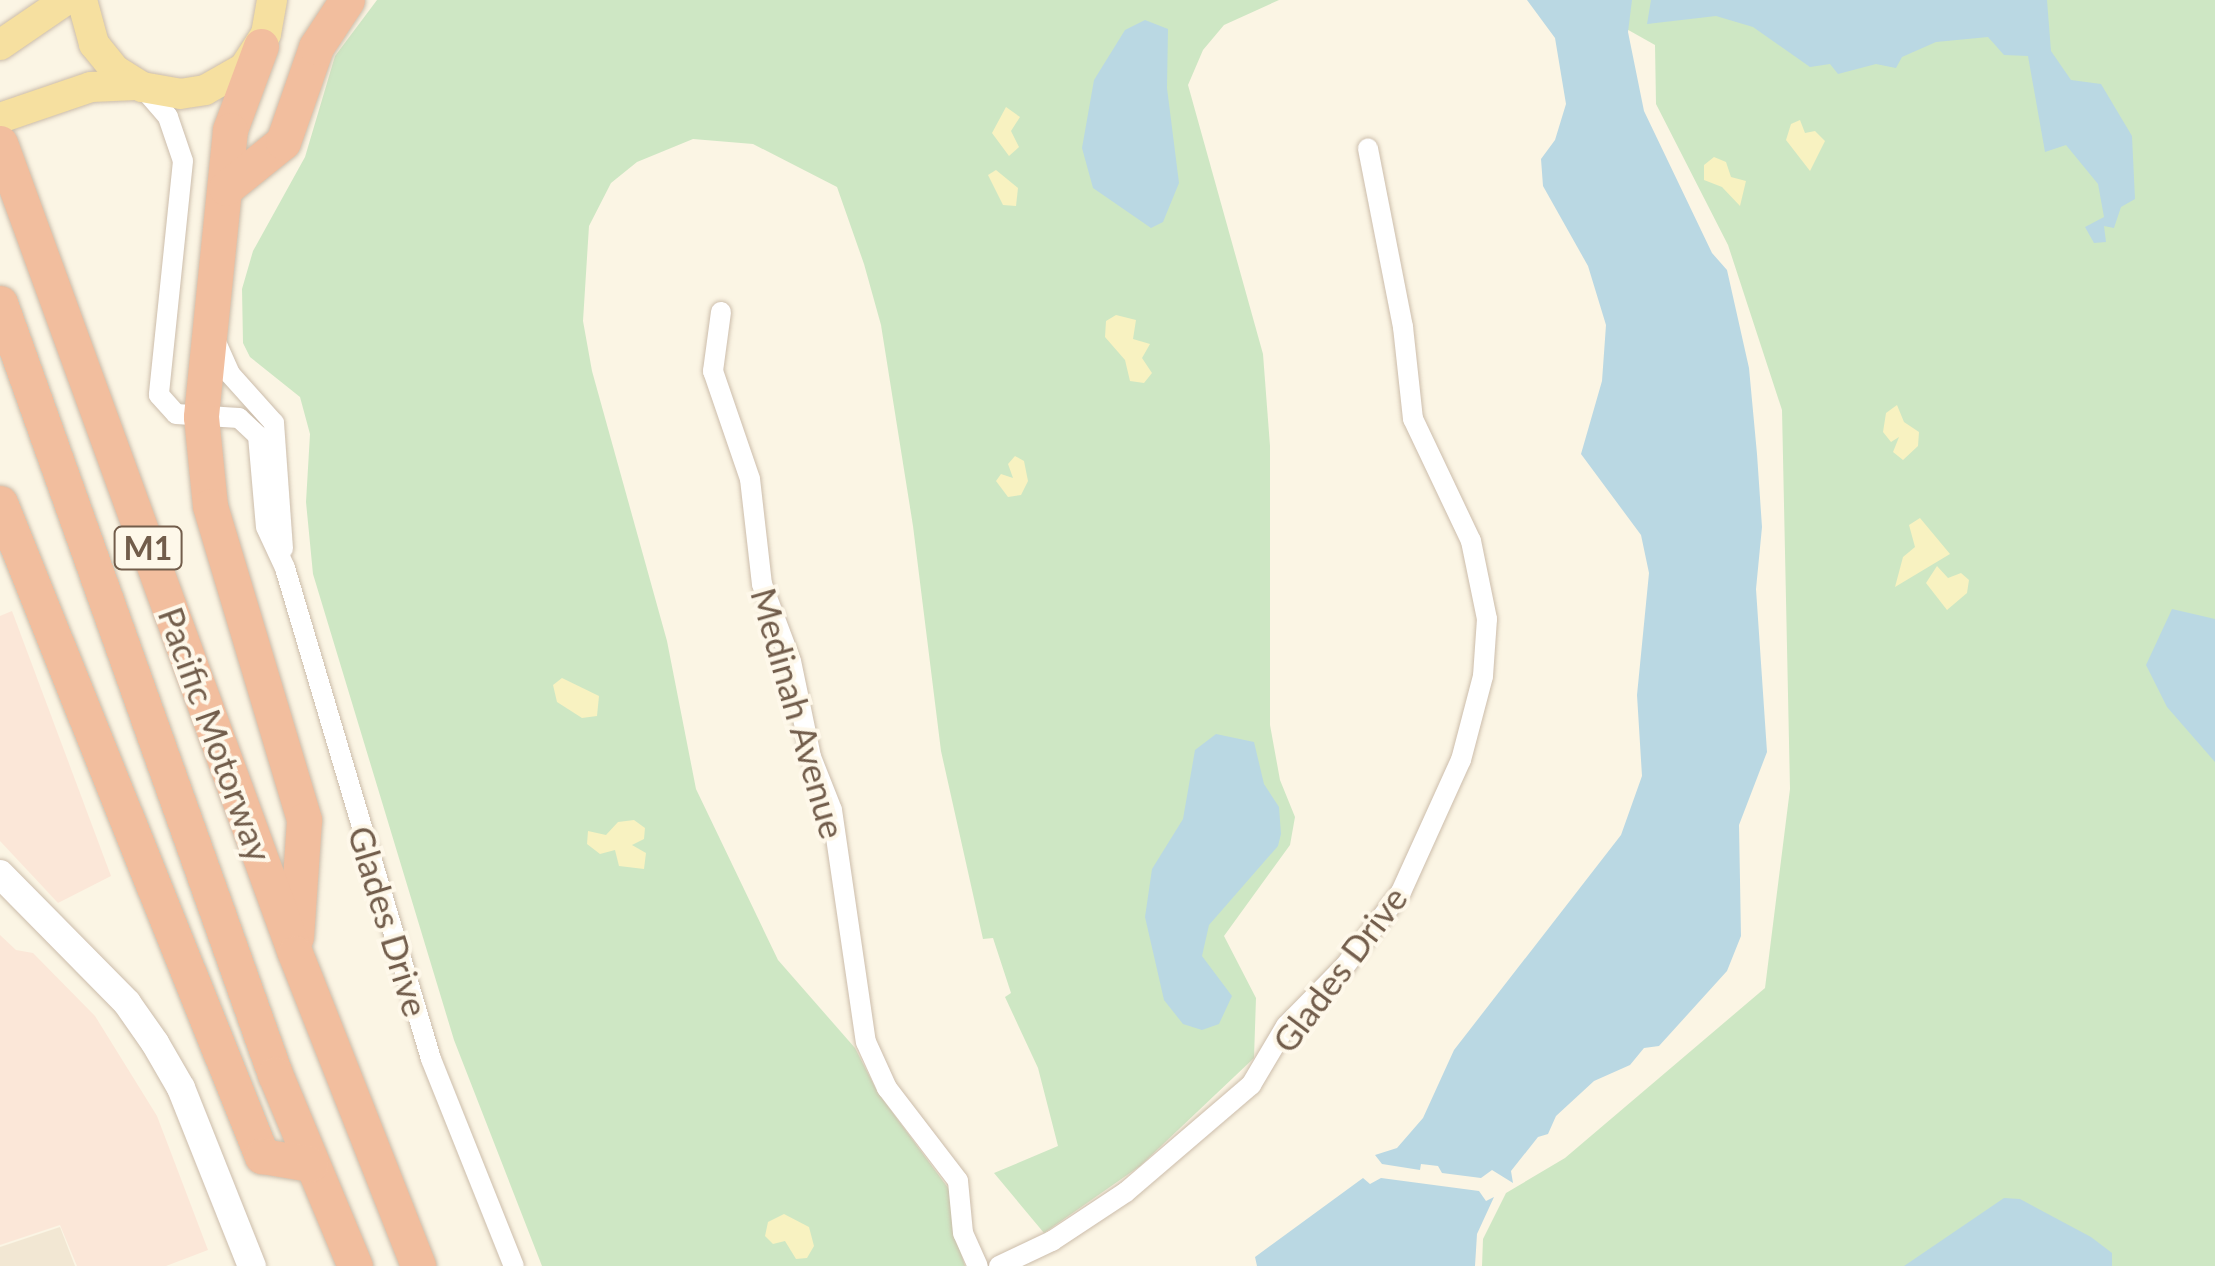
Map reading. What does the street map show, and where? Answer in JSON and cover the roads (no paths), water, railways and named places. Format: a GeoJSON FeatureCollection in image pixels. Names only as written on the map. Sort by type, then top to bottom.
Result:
{"type":"FeatureCollection","features":[{"type":"Feature","properties":{"kind":"highway"},"geometry":{"type":"LineString","coordinates":[[226,188],[283,142],[316,47],[347,0]]}},
{"type":"Feature","properties":{"kind":"highway","name":"M1"},"geometry":{"type":"LineString","coordinates":[[267,25],[232,123],[208,309],[200,418],[210,506],[304,820],[294,953]]}},
{"type":"Feature","properties":{"kind":"highway","name":"Pacific Motorway"},"geometry":{"type":"LineString","coordinates":[[0,143],[294,953],[418,1266]]}},
{"type":"Feature","properties":{"kind":"highway","name":"Pacific Motorway"},"geometry":{"type":"LineString","coordinates":[[0,303],[310,1164],[354,1266]]}},
{"type":"Feature","properties":{"kind":"highway"},"geometry":{"type":"LineString","coordinates":[[0,503],[262,1156],[310,1164]]}},
{"type":"Feature","properties":{"kind":"main road"},"geometry":{"type":"LineString","coordinates":[[0,45],[66,0]]}},
{"type":"Feature","properties":{"kind":"main road"},"geometry":{"type":"LineString","coordinates":[[82,0],[94,44],[139,86]]}},
{"type":"Feature","properties":{"kind":"main road"},"geometry":{"type":"LineString","coordinates":[[0,118],[91,87],[139,86],[166,93],[205,90],[235,75],[283,0]]}},
{"type":"Feature","properties":{"kind":"main road"},"geometry":{"type":"LineString","coordinates":[[0,874],[128,1003],[155,1043],[180,1088],[252,1266]]}},
{"type":"Feature","properties":{"kind":"street"},"geometry":{"type":"LineString","coordinates":[[139,86],[168,117],[184,161],[158,391],[173,413],[200,418]]}},
{"type":"Feature","properties":{"kind":"street","name":"Glades Drive"},"geometry":{"type":"LineString","coordinates":[[999,1266],[1052,1241],[1159,1166],[1251,1085],[1286,1026],[1345,966],[1401,892],[1427,845],[1474,720],[1487,620],[1479,571],[1413,419],[1403,327],[1368,148]]}},
{"type":"Feature","properties":{"kind":"street","name":"Glades Drive"},"geometry":{"type":"LineString","coordinates":[[208,309],[228,371],[262,404],[276,428],[285,568]]}},
{"type":"Feature","properties":{"kind":"street","name":"Medinah Avenue"},"geometry":{"type":"LineString","coordinates":[[722,312],[712,371],[750,479],[762,584],[832,810],[866,1042],[887,1088],[958,1181],[962,1233],[978,1266]]}},
{"type":"Feature","properties":{"kind":"street","name":"Glades Drive"},"geometry":{"type":"LineString","coordinates":[[200,418],[234,417],[254,428],[262,510],[285,568],[432,1059],[514,1266]]}},
{"type":"Feature","properties":{"kind":"street","name":"Glades Drive"},"geometry":{"type":"LineString","coordinates":[[1038,1266],[1052,1241]]}},
{"type":"Feature","properties":{"kind":"water"},"geometry":{"type":"Polygon","coordinates":[[[1527,0],[1632,0],[1628,32],[1644,111],[1712,253],[1727,270],[1749,368],[1757,454],[1762,527],[1756,589],[1767,752],[1739,825],[1741,936],[1727,971],[1659,1046],[1644,1048],[1630,1065],[1594,1081],[1556,1116],[1548,1134],[1538,1137],[1511,1171],[1513,1183],[1492,1170],[1481,1178],[1442,1173],[1438,1166],[1421,1164],[1420,1170],[1382,1164],[1375,1155],[1397,1148],[1423,1118],[1454,1050],[1621,835],[1642,776],[1637,695],[1649,573],[1641,535],[1581,454],[1602,381],[1606,325],[1588,266],[1543,186],[1541,159],[1555,140],[1566,104],[1555,38],[1527,0]]]}},
{"type":"Feature","properties":{"kind":"water"},"geometry":{"type":"Polygon","coordinates":[[[1651,0],[2047,0],[2051,51],[2071,80],[2101,84],[2132,136],[2135,199],[2121,207],[2114,228],[2104,226],[2106,242],[2094,243],[2085,227],[2104,217],[2098,184],[2066,145],[2045,152],[2028,56],[2004,55],[1988,37],[1936,42],[1902,57],[1896,68],[1876,64],[1838,74],[1830,64],[1810,67],[1753,27],[1716,16],[1647,24],[1651,0]]]}},
{"type":"Feature","properties":{"kind":"water"},"geometry":{"type":"Polygon","coordinates":[[[1145,20],[1168,29],[1167,88],[1179,183],[1163,222],[1151,228],[1093,188],[1082,148],[1094,80],[1125,30],[1145,20]]]}},
{"type":"Feature","properties":{"kind":"water"},"geometry":{"type":"Polygon","coordinates":[[[2172,609],[2215,619],[2215,762],[2167,707],[2146,665],[2172,609]]]}},
{"type":"Feature","properties":{"kind":"water"},"geometry":{"type":"Polygon","coordinates":[[[1216,734],[1254,742],[1264,784],[1279,807],[1281,834],[1278,846],[1209,925],[1202,956],[1232,996],[1219,1024],[1202,1030],[1183,1024],[1164,1000],[1145,917],[1152,869],[1183,819],[1195,750],[1216,734]]]}},
{"type":"Feature","properties":{"kind":"water"},"geometry":{"type":"Polygon","coordinates":[[[1363,1178],[1370,1184],[1381,1178],[1479,1191],[1486,1201],[1494,1197],[1477,1234],[1475,1266],[1257,1266],[1255,1257],[1363,1178]]]}},
{"type":"Feature","properties":{"kind":"water"},"geometry":{"type":"Polygon","coordinates":[[[2004,1198],[2020,1199],[2091,1237],[2112,1253],[2112,1266],[1904,1266],[2004,1198]]]}}]}
